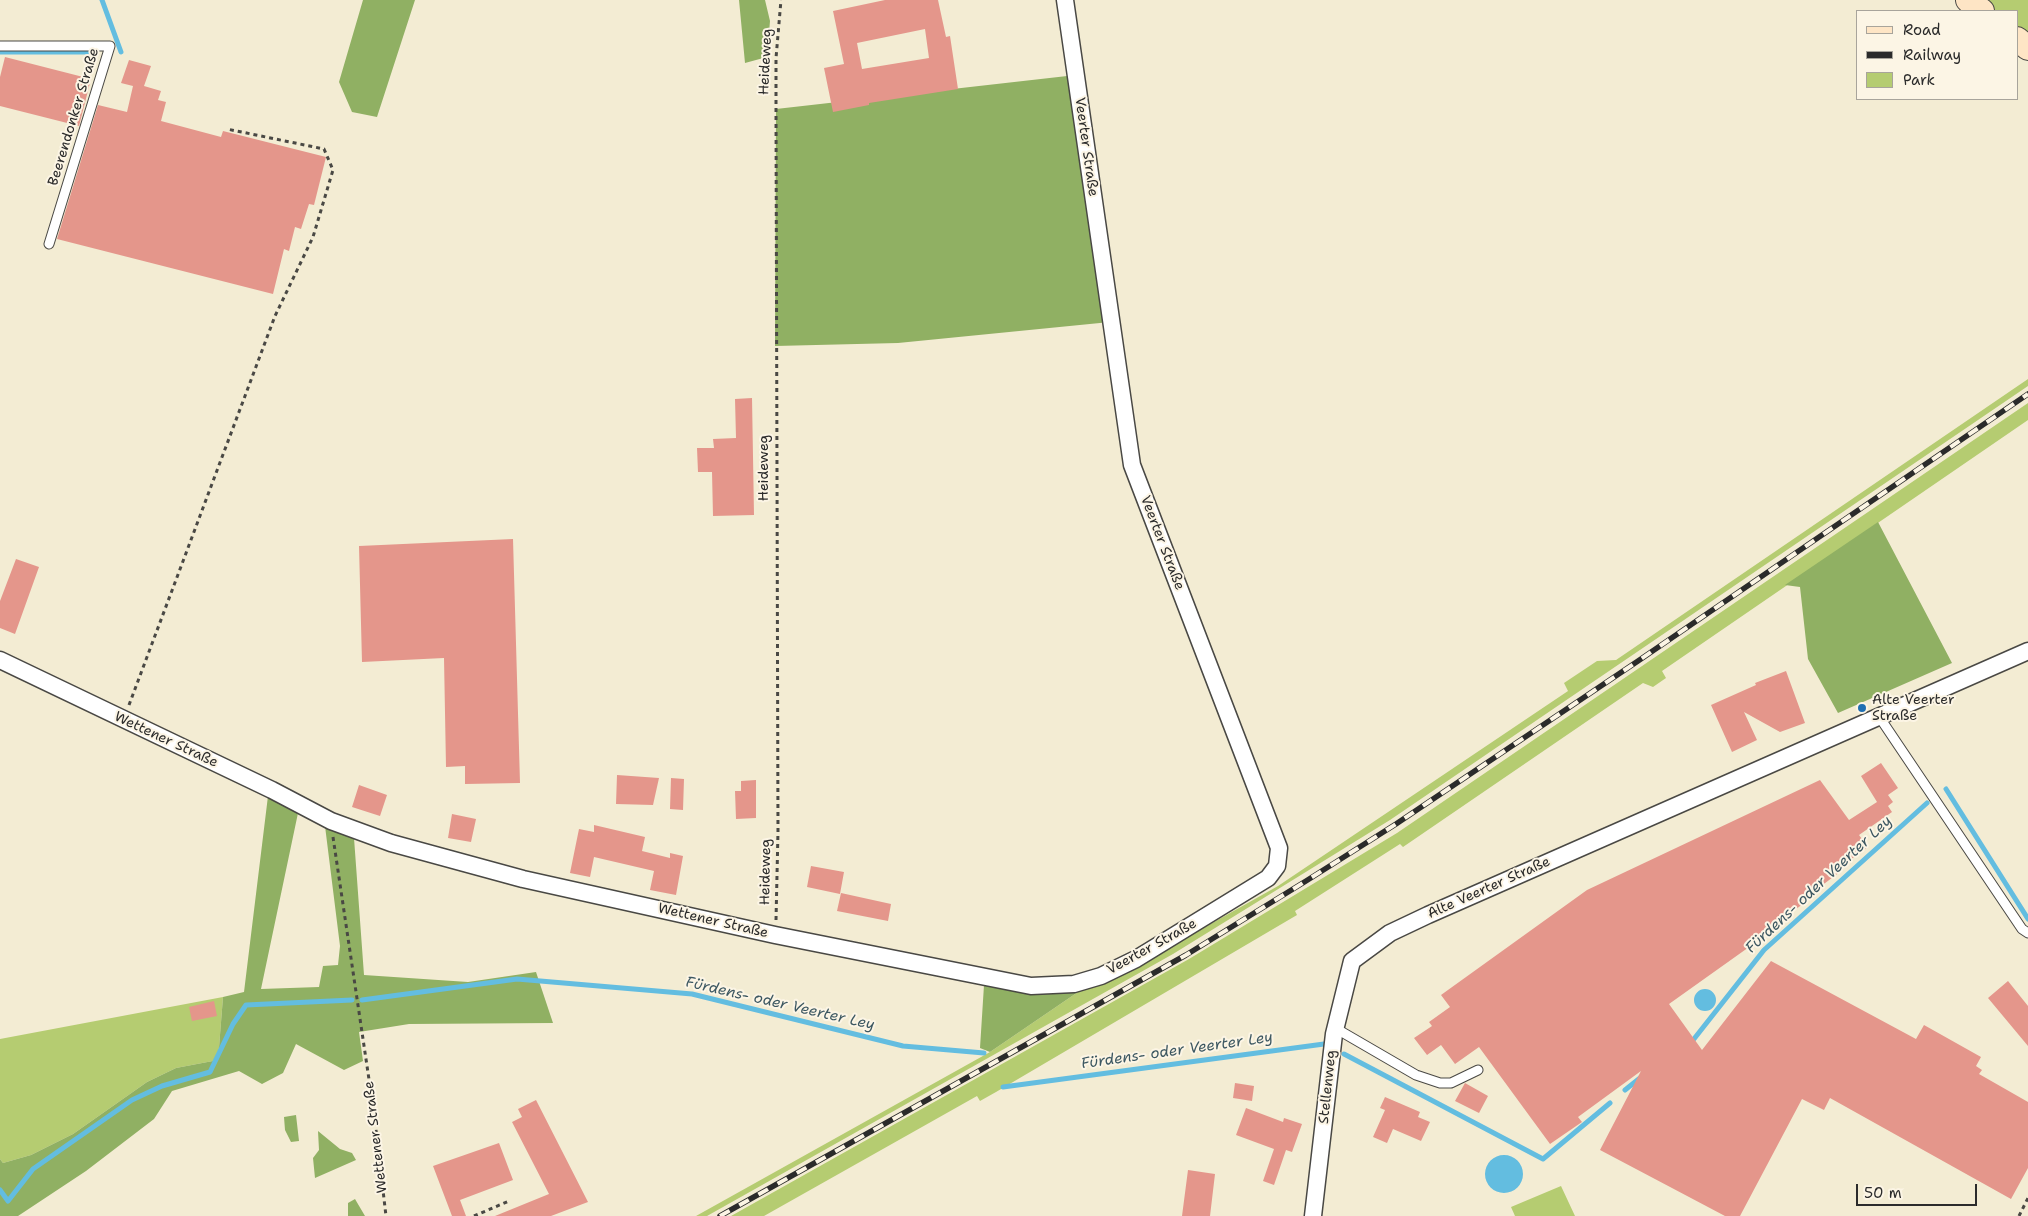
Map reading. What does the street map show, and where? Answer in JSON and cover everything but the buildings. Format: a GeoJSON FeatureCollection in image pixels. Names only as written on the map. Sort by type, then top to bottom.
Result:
{"type":"FeatureCollection","features":[{"type":"Feature","properties":{"kind":"street","name":"Veerter Straße"},"geometry":{"type":"LineString","coordinates":[[1066,0],[1132,465],[1279,848],[1277,866],[1268,878],[1136,959],[1101,976]]}},
{"type":"Feature","properties":{"kind":"street"},"geometry":{"type":"LineString","coordinates":[[1968,0],[1981,10]]}},
{"type":"Feature","properties":{"kind":"street"},"geometry":{"type":"LineString","coordinates":[[2018,40],[2028,48]]}},
{"type":"Feature","properties":{"kind":"street","name":"Alte Veerter Straße"},"geometry":{"type":"LineString","coordinates":[[1352,960],[1390,933],[1428,915],[1878,715],[2028,651]]}},
{"type":"Feature","properties":{"kind":"street","name":"Wettener Straße"},"geometry":{"type":"LineString","coordinates":[[0,660],[272,790],[331,822],[391,843],[523,878],[776,935],[1031,986],[1074,984],[1101,976]]}},
{"type":"Feature","properties":{"kind":"street","name":"Stellenweg"},"geometry":{"type":"LineString","coordinates":[[1313,1216],[1335,1028],[1352,960]]}},
{"type":"Feature","properties":{"kind":"lane","name":"Beerendonker Straße"},"geometry":{"type":"LineString","coordinates":[[0,46],[110,46],[49,244]]}},
{"type":"Feature","properties":{"kind":"lane"},"geometry":{"type":"LineString","coordinates":[[1878,715],[2022,928],[2028,933]]}},
{"type":"Feature","properties":{"kind":"lane"},"geometry":{"type":"LineString","coordinates":[[1335,1028],[1416,1075],[1440,1083],[1451,1083],[1478,1070]]}},
{"type":"Feature","properties":{"kind":"path","name":"Heideweg"},"geometry":{"type":"LineString","coordinates":[[776,935],[778,831],[776,58],[781,0]]}},
{"type":"Feature","properties":{"kind":"path"},"geometry":{"type":"LineString","coordinates":[[123,720],[275,316],[313,238],[333,170],[324,149],[227,129]]}},
{"type":"Feature","properties":{"kind":"path","name":"Wettener Straße"},"geometry":{"type":"LineString","coordinates":[[331,822],[374,1113],[386,1216]]}},
{"type":"Feature","properties":{"kind":"path"},"geometry":{"type":"LineString","coordinates":[[2019,1216],[2028,1198]]}},
{"type":"Feature","properties":{"kind":"path"},"geometry":{"type":"LineString","coordinates":[[474,1216],[509,1201]]}},
{"type":"Feature","properties":{"kind":"green space"},"geometry":{"type":"Polygon","coordinates":[[[363,0],[415,0],[377,117],[352,112],[339,82],[363,0]]]}},
{"type":"Feature","properties":{"kind":"green space"},"geometry":{"type":"Polygon","coordinates":[[[739,0],[765,0],[770,21],[767,57],[745,63],[739,0]]]}},
{"type":"Feature","properties":{"kind":"green space"},"geometry":{"type":"Polygon","coordinates":[[[1961,0],[2028,0],[2028,58],[2018,49],[2018,10],[1973,10],[1961,0]]]}},
{"type":"Feature","properties":{"kind":"green space"},"geometry":{"type":"Polygon","coordinates":[[[1076,75],[1110,322],[898,343],[775,346],[776,109],[1076,75]]]}},
{"type":"Feature","properties":{"kind":"green space"},"geometry":{"type":"Polygon","coordinates":[[[2028,379],[2028,386],[1390,820],[1173,954],[707,1216],[696,1216],[990,1052],[1078,992],[1134,967],[1278,886],[1568,691],[1564,683],[1597,661],[1616,660],[2028,379]]]}},
{"type":"Feature","properties":{"kind":"green space"},"geometry":{"type":"Polygon","coordinates":[[[2028,403],[2028,420],[1662,671],[1666,678],[1653,687],[1643,683],[1403,847],[1400,844],[1295,911],[1297,915],[996,1092],[980,1101],[977,1096],[764,1216],[731,1216],[1189,959],[1397,833],[2028,403]]]}},
{"type":"Feature","properties":{"kind":"green space"},"geometry":{"type":"Polygon","coordinates":[[[1878,522],[1952,663],[1838,713],[1808,659],[1800,587],[1785,585],[1878,522]]]}},
{"type":"Feature","properties":{"kind":"green space"},"geometry":{"type":"Polygon","coordinates":[[[268,796],[298,813],[261,989],[319,987],[323,966],[338,965],[340,946],[325,826],[354,838],[364,975],[468,982],[536,972],[553,1023],[409,1024],[359,1032],[363,1061],[344,1070],[296,1044],[283,1073],[262,1084],[239,1071],[172,1091],[154,1119],[86,1171],[18,1216],[0,1216],[0,1159],[3,1163],[31,1155],[73,1134],[147,1082],[176,1068],[218,1060],[223,997],[244,992],[268,796]]]}},
{"type":"Feature","properties":{"kind":"green space"},"geometry":{"type":"Polygon","coordinates":[[[984,985],[1029,993],[1078,992],[990,1052],[980,1048],[984,985]]]}},
{"type":"Feature","properties":{"kind":"green space"},"geometry":{"type":"Polygon","coordinates":[[[223,997],[218,1060],[176,1068],[147,1082],[73,1134],[31,1155],[3,1163],[0,1159],[0,1039],[223,997]]]}},
{"type":"Feature","properties":{"kind":"green space"},"geometry":{"type":"Polygon","coordinates":[[[296,1115],[299,1141],[291,1142],[285,1130],[284,1117],[296,1115]]]}},
{"type":"Feature","properties":{"kind":"green space"},"geometry":{"type":"Polygon","coordinates":[[[318,1131],[340,1149],[352,1153],[356,1160],[315,1178],[313,1158],[319,1150],[318,1131]]]}},
{"type":"Feature","properties":{"kind":"green space"},"geometry":{"type":"Polygon","coordinates":[[[1561,1186],[1575,1216],[1515,1216],[1511,1207],[1561,1186]]]}},
{"type":"Feature","properties":{"kind":"green space"},"geometry":{"type":"Polygon","coordinates":[[[355,1199],[365,1216],[348,1216],[348,1203],[355,1199]]]}},
{"type":"Feature","properties":{"kind":"water"},"geometry":{"type":"Polygon","coordinates":[[[1701,989],[1709,989],[1716,996],[1716,1004],[1709,1011],[1701,1011],[1694,1004],[1694,996],[1701,989]]]}},
{"type":"Feature","properties":{"kind":"water"},"geometry":{"type":"Polygon","coordinates":[[[1504,1155],[1511,1156],[1517,1161],[1522,1167],[1522,1181],[1517,1187],[1511,1192],[1504,1193],[1497,1192],[1491,1187],[1486,1181],[1485,1174],[1486,1167],[1491,1161],[1497,1156],[1504,1155]]]}},
{"type":"Feature","properties":{"kind":"waterway"},"geometry":{"type":"LineString","coordinates":[[102,0],[121,52]]}},
{"type":"Feature","properties":{"kind":"waterway"},"geometry":{"type":"LineString","coordinates":[[0,52],[94,52]]}},
{"type":"Feature","properties":{"kind":"waterway","name":"Fürdens- oder Veerter Ley"},"geometry":{"type":"LineString","coordinates":[[1946,789],[2028,919]]}},
{"type":"Feature","properties":{"kind":"waterway","name":"Fürdens- oder Veerter Ley"},"geometry":{"type":"LineString","coordinates":[[1690,1044],[1764,950],[1927,803]]}},
{"type":"Feature","properties":{"kind":"waterway","name":"Fürdens- oder Veerter Ley"},"geometry":{"type":"LineString","coordinates":[[362,1000],[517,979],[692,994],[903,1046],[984,1053]]}},
{"type":"Feature","properties":{"kind":"waterway","name":"Fürdens- oder Veerter Ley"},"geometry":{"type":"LineString","coordinates":[[0,1190],[8,1201],[33,1169],[132,1100],[162,1086],[210,1072],[233,1024],[246,1005],[352,1000]]}},
{"type":"Feature","properties":{"kind":"waterway","name":"Fürdens- oder Veerter Ley"},"geometry":{"type":"LineString","coordinates":[[1003,1087],[1324,1044]]}},
{"type":"Feature","properties":{"kind":"waterway","name":"Fürdens- oder Veerter Ley"},"geometry":{"type":"LineString","coordinates":[[1344,1054],[1543,1159],[1610,1103]]}},
{"type":"Feature","properties":{"kind":"waterway","name":"Fürdens- oder Veerter Ley"},"geometry":{"type":"LineString","coordinates":[[1625,1090],[1640,1078]]}},
{"type":"Feature","properties":{"kind":"railway"},"geometry":{"type":"LineString","coordinates":[[720,1216],[1186,955],[1306,881],[1396,824],[1638,661],[2028,394]]}},
{"type":"Feature","properties":{"kind":"place","name":"Alte Veerter Straße"},"geometry":{"type":"Point","coordinates":[1862,708]}}]}
